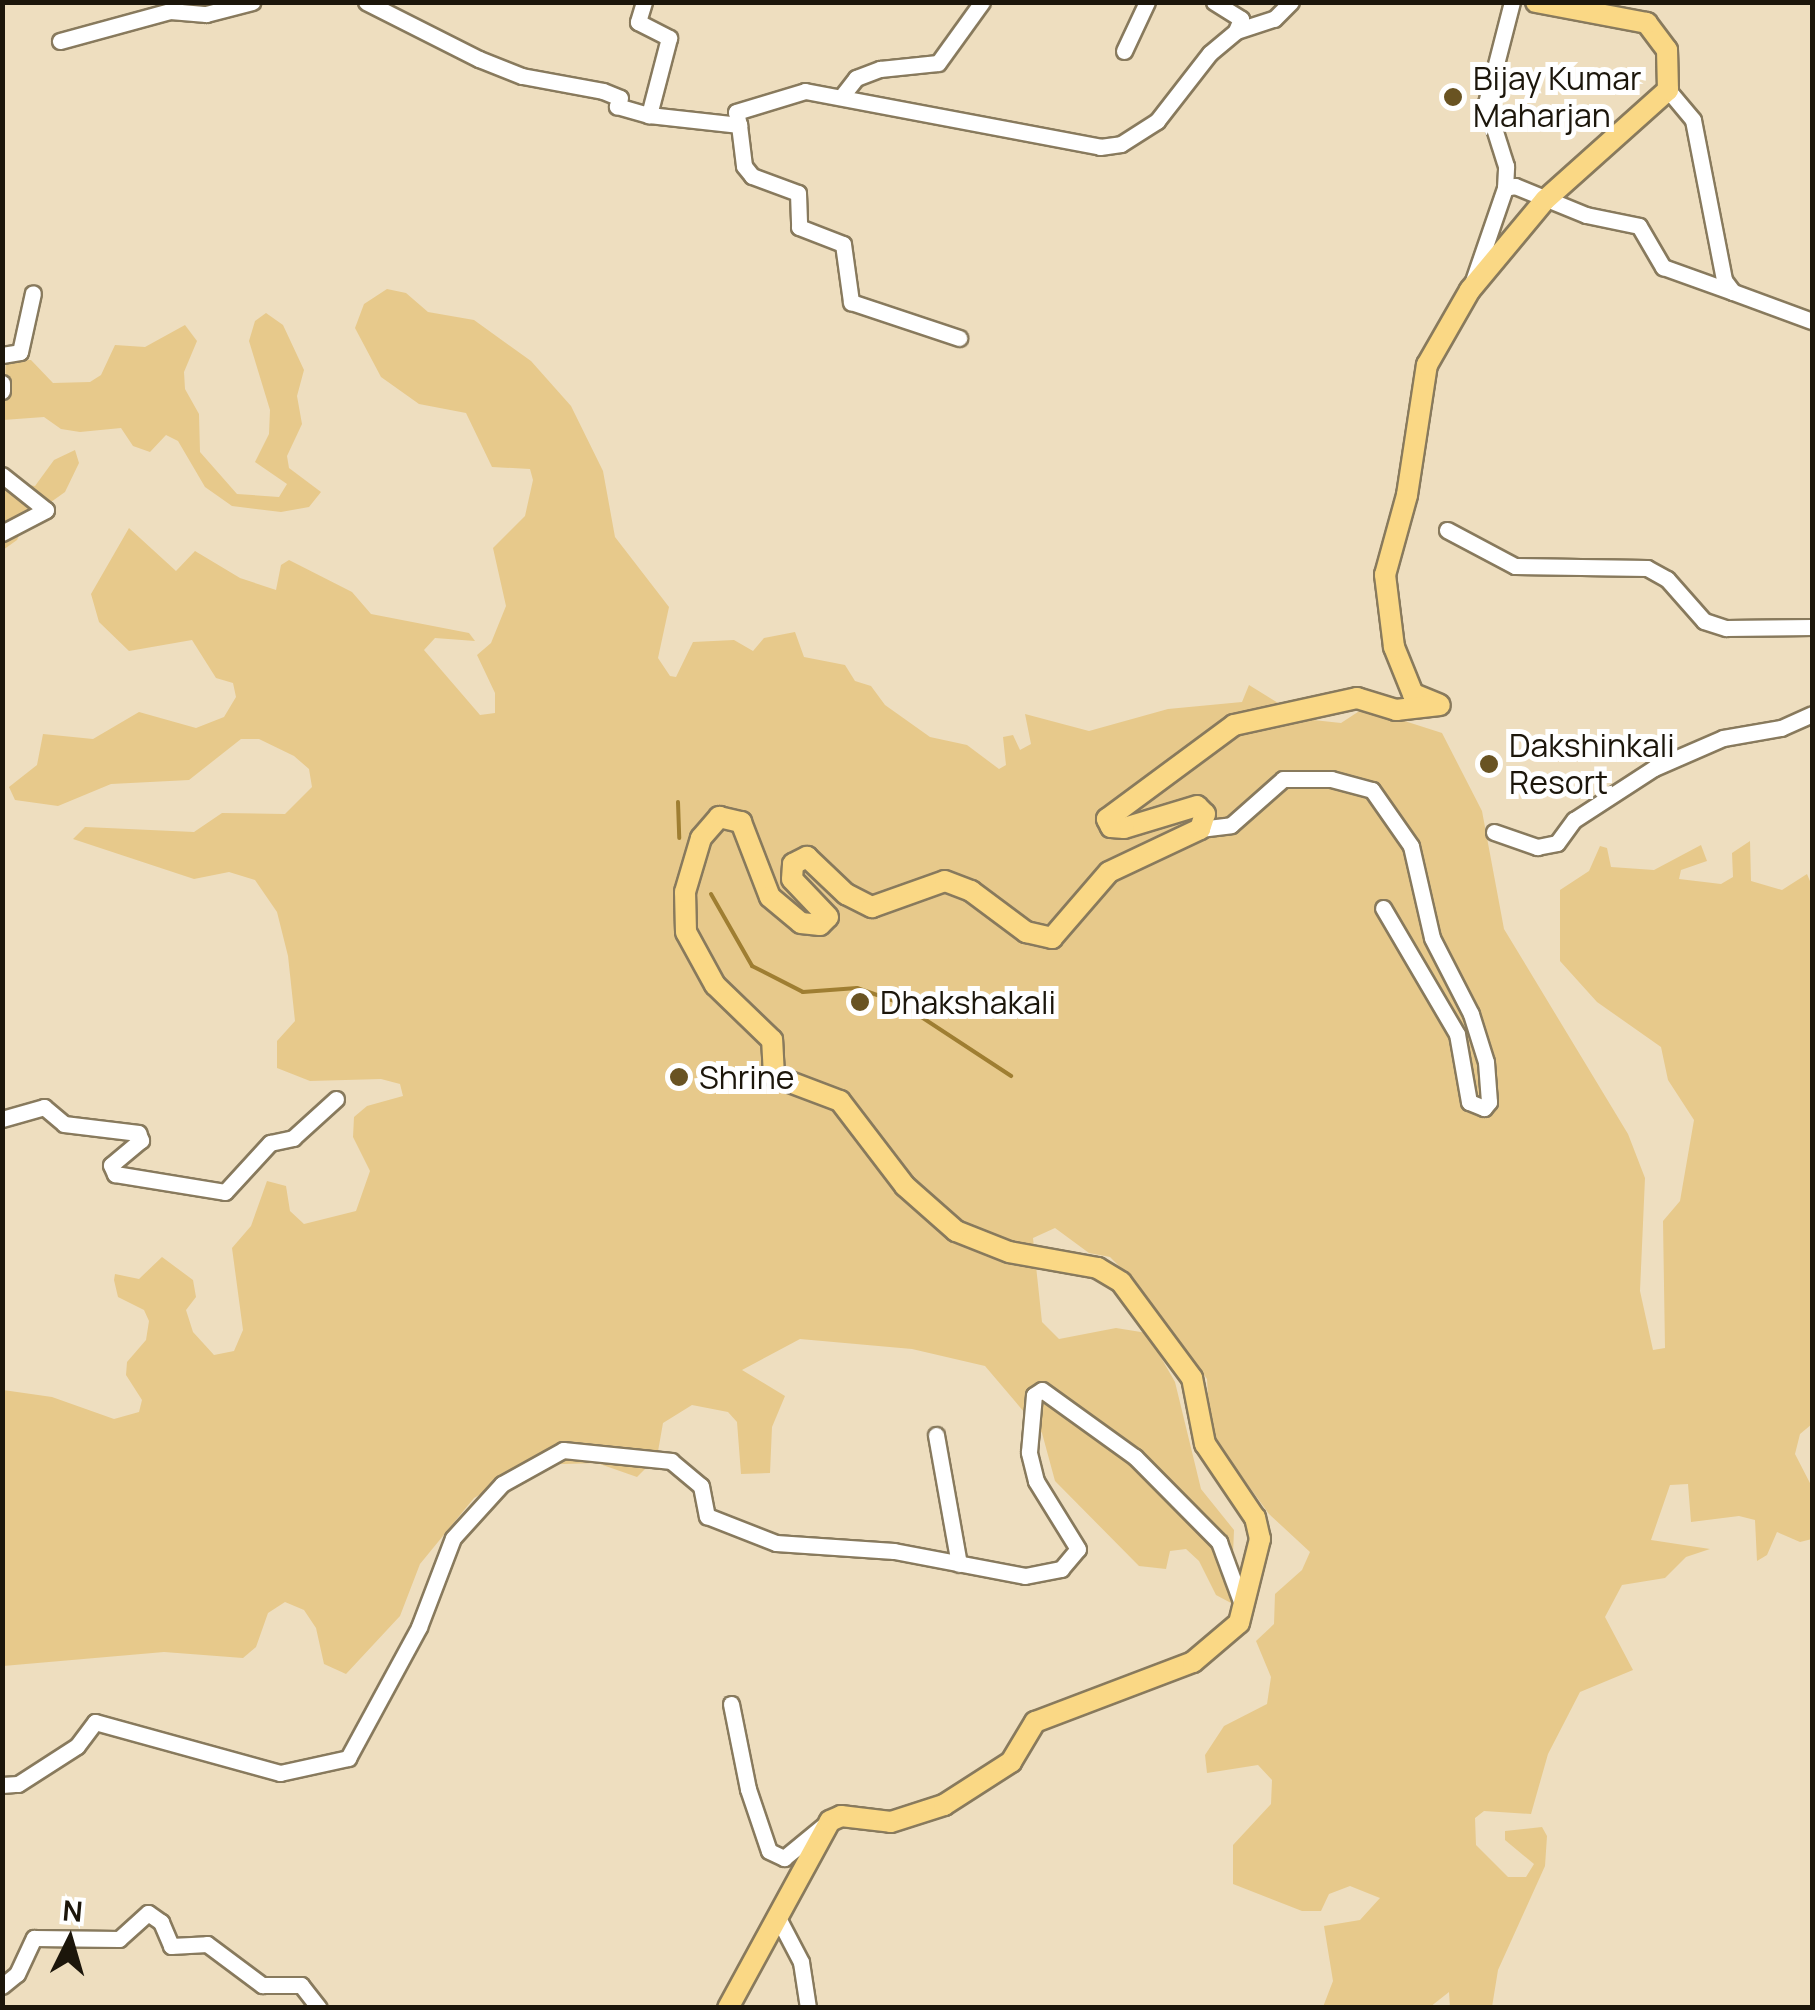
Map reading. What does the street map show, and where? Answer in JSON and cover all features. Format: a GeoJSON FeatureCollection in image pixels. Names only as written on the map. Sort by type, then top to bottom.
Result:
{"type":"FeatureCollection","features":[{"type":"Feature","properties":{"kind":"main road"},"geometry":{"type":"LineString","coordinates":[[728,2008],[830,1821],[841,1816],[891,1822],[944,1805],[1011,1762],[1035,1722],[1180,1668],[1217,1645],[1245,1612],[1260,1547],[1258,1525],[1205,1444],[1192,1378],[1143,1306],[1098,1268],[1009,1252],[956,1231],[905,1186],[840,1100],[777,1080],[772,1040],[716,985],[690,941],[684,910],[695,851],[708,825],[724,816],[745,826],[770,897],[801,923],[820,925],[828,917],[792,879],[793,864],[807,857],[846,894],[872,907],[946,881],[1047,938],[1060,934],[1109,872],[1200,829],[1206,814],[1197,806],[1124,828],[1111,827],[1108,819],[1240,722],[1357,698],[1404,710],[1440,705],[1413,694],[1394,647],[1386,575],[1410,476],[1426,365],[1470,290],[1546,200],[1668,90],[1667,50],[1647,23],[1536,2]]}},
{"type":"Feature","properties":{"kind":"street"},"geometry":{"type":"LineString","coordinates":[[60,41],[170,12],[206,14],[252,2]]}},
{"type":"Feature","properties":{"kind":"street"},"geometry":{"type":"LineString","coordinates":[[366,2],[478,59],[522,76],[602,91],[620,98],[616,106],[650,114],[739,125]]}},
{"type":"Feature","properties":{"kind":"street"},"geometry":{"type":"LineString","coordinates":[[644,2],[638,22],[669,38],[650,114]]}},
{"type":"Feature","properties":{"kind":"street"},"geometry":{"type":"LineString","coordinates":[[842,96],[856,78],[880,68],[938,62],[982,2]]}},
{"type":"Feature","properties":{"kind":"street"},"geometry":{"type":"LineString","coordinates":[[1124,51],[1147,2]]}},
{"type":"Feature","properties":{"kind":"street"},"geometry":{"type":"LineString","coordinates":[[959,338],[850,302],[843,244],[799,227],[798,193],[752,176],[744,166],[736,112],[805,91],[1050,139],[1121,144],[1171,108],[1210,52],[1236,31],[1241,19],[1214,2]]}},
{"type":"Feature","properties":{"kind":"street"},"geometry":{"type":"LineString","coordinates":[[1236,31],[1259,28],[1291,2]]}},
{"type":"Feature","properties":{"kind":"street"},"geometry":{"type":"LineString","coordinates":[[1470,290],[1504,188],[1506,166],[1486,103],[1512,2]]}},
{"type":"Feature","properties":{"kind":"street"},"geometry":{"type":"LineString","coordinates":[[1668,90],[1692,120],[1707,214],[1734,292]]}},
{"type":"Feature","properties":{"kind":"street"},"geometry":{"type":"LineString","coordinates":[[1504,188],[1516,186],[1546,200],[1639,226],[1663,267],[1812,321]]}},
{"type":"Feature","properties":{"kind":"street"},"geometry":{"type":"LineString","coordinates":[[2,355],[20,352],[33,293]]}},
{"type":"Feature","properties":{"kind":"street"},"geometry":{"type":"LineString","coordinates":[[2,383],[2,391]]}},
{"type":"Feature","properties":{"kind":"street"},"geometry":{"type":"LineString","coordinates":[[2,475],[46,510],[2,533]]}},
{"type":"Feature","properties":{"kind":"street"},"geometry":{"type":"LineString","coordinates":[[1447,530],[1515,566],[1647,568],[1667,580],[1704,621],[1726,628],[1812,627]]}},
{"type":"Feature","properties":{"kind":"street"},"geometry":{"type":"LineString","coordinates":[[1494,832],[1538,847],[1557,843],[1574,820],[1654,768],[1723,738],[1781,728],[1812,714]]}},
{"type":"Feature","properties":{"kind":"street"},"geometry":{"type":"LineString","coordinates":[[1200,829],[1232,825],[1283,779],[1331,779],[1372,790],[1410,846],[1432,938],[1471,1014],[1486,1062],[1489,1102],[1484,1108],[1468,1102],[1457,1034],[1383,908]]}},
{"type":"Feature","properties":{"kind":"street"},"geometry":{"type":"LineString","coordinates":[[2,1119],[44,1107],[64,1124],[138,1133],[140,1140],[111,1164],[115,1174],[225,1192],[242,1180],[270,1144],[294,1138],[336,1099]]}},
{"type":"Feature","properties":{"kind":"street"},"geometry":{"type":"LineString","coordinates":[[2,1785],[18,1784],[76,1746],[95,1722],[280,1773],[348,1758],[419,1628],[453,1538],[502,1484],[563,1450],[671,1461],[701,1486],[707,1516],[776,1543],[894,1551],[1025,1576],[1061,1569],[1078,1549],[1036,1481],[1029,1452],[1034,1395],[1042,1390],[1135,1457],[1220,1542],[1245,1612]]}},
{"type":"Feature","properties":{"kind":"street"},"geometry":{"type":"LineString","coordinates":[[936,1435],[959,1564]]}},
{"type":"Feature","properties":{"kind":"street"},"geometry":{"type":"LineString","coordinates":[[731,1704],[748,1789],[768,1852],[784,1858],[830,1821]]}},
{"type":"Feature","properties":{"kind":"street"},"geometry":{"type":"LineString","coordinates":[[2,1986],[16,1974],[34,1938],[119,1939],[148,1913],[161,1922],[171,1946],[207,1944],[262,1984],[301,1985],[319,2008]]}},
{"type":"Feature","properties":{"kind":"street"},"geometry":{"type":"LineString","coordinates":[[776,1916],[801,1962],[808,2008]]}},
{"type":"Feature","properties":{"kind":"shaded area"},"geometry":{"type":"Polygon","coordinates":[[[387,289],[406,293],[428,312],[474,320],[531,361],[571,406],[603,471],[615,537],[669,607],[658,658],[670,676],[676,677],[693,642],[734,640],[753,651],[764,638],[795,632],[804,657],[845,665],[855,681],[871,686],[885,705],[930,737],[967,745],[999,769],[1006,765],[1003,737],[1013,735],[1020,750],[1031,744],[1025,714],[1089,731],[1168,709],[1242,702],[1249,685],[1304,719],[1341,723],[1364,708],[1442,733],[1482,811],[1504,929],[1628,1134],[1645,1178],[1640,1291],[1653,1350],[1665,1348],[1663,1221],[1680,1201],[1694,1120],[1668,1080],[1661,1047],[1597,1002],[1560,961],[1560,890],[1589,871],[1600,846],[1607,848],[1611,867],[1654,870],[1701,845],[1707,861],[1681,870],[1679,879],[1721,884],[1733,877],[1732,853],[1750,841],[1751,881],[1782,890],[1807,874],[1812,886],[1812,1424],[1800,1434],[1795,1454],[1812,1487],[1812,1539],[1800,1542],[1777,1532],[1767,1555],[1757,1561],[1755,1520],[1739,1516],[1691,1522],[1688,1484],[1670,1485],[1651,1540],[1710,1549],[1686,1557],[1665,1578],[1622,1585],[1605,1617],[1633,1670],[1580,1692],[1548,1754],[1531,1814],[1484,1811],[1475,1818],[1476,1845],[1508,1877],[1526,1877],[1534,1864],[1505,1840],[1505,1831],[1542,1827],[1547,1836],[1545,1866],[1498,1970],[1492,2007],[1450,2007],[1449,1992],[1430,2007],[1323,2007],[1333,1981],[1324,1926],[1360,1920],[1380,1898],[1350,1886],[1329,1894],[1321,1911],[1302,1911],[1233,1884],[1233,1845],[1271,1804],[1272,1780],[1258,1765],[1207,1773],[1205,1755],[1224,1726],[1267,1704],[1271,1677],[1256,1641],[1274,1624],[1275,1594],[1302,1570],[1310,1552],[1269,1514],[1210,1433],[1207,1379],[1133,1280],[1110,1257],[1089,1253],[1055,1228],[1033,1238],[1042,1322],[1059,1339],[1116,1328],[1147,1333],[1175,1382],[1201,1489],[1234,1530],[1231,1603],[1216,1595],[1199,1561],[1186,1549],[1170,1551],[1166,1569],[1139,1566],[1055,1481],[1042,1433],[985,1366],[912,1349],[800,1339],[742,1370],[785,1396],[772,1427],[770,1473],[741,1474],[737,1422],[728,1412],[692,1405],[663,1423],[657,1457],[637,1477],[597,1463],[531,1465],[474,1498],[420,1564],[400,1616],[346,1674],[324,1664],[316,1628],[304,1610],[285,1602],[268,1613],[256,1647],[243,1658],[164,1652],[3,1666],[3,1390],[52,1397],[114,1419],[139,1412],[142,1400],[126,1375],[127,1362],[146,1340],[149,1321],[144,1310],[118,1297],[114,1280],[115,1274],[139,1279],[162,1257],[193,1280],[196,1297],[186,1310],[193,1332],[214,1355],[234,1351],[243,1330],[232,1248],[251,1226],[267,1181],[286,1186],[290,1211],[304,1224],[356,1211],[370,1171],[353,1137],[354,1117],[367,1106],[403,1096],[400,1084],[381,1079],[310,1081],[277,1068],[277,1041],[295,1021],[288,956],[277,912],[255,880],[229,872],[194,879],[73,839],[85,827],[194,832],[222,813],[285,814],[312,787],[309,769],[294,756],[259,739],[241,739],[189,780],[111,784],[58,806],[15,800],[9,787],[37,765],[43,734],[93,739],[139,712],[196,728],[224,717],[236,697],[233,683],[216,678],[192,640],[129,651],[99,622],[91,594],[129,528],[176,571],[195,551],[240,578],[276,590],[281,565],[289,560],[352,592],[371,614],[469,633],[475,641],[435,638],[424,650],[480,715],[495,713],[495,693],[477,655],[491,643],[506,606],[493,548],[525,516],[533,480],[530,469],[492,467],[466,413],[419,404],[381,377],[355,328],[364,304],[387,289]]]}},
{"type":"Feature","properties":{"kind":"shaded area"},"geometry":{"type":"Polygon","coordinates":[[[266,313],[283,325],[304,370],[297,396],[302,424],[287,456],[289,468],[321,492],[309,507],[281,512],[232,506],[205,487],[178,441],[166,435],[150,452],[133,446],[121,428],[80,432],[61,429],[44,417],[3,420],[6,360],[31,360],[53,383],[90,382],[101,375],[115,345],[145,347],[185,325],[197,341],[184,372],[185,389],[199,414],[200,452],[237,494],[279,497],[287,484],[255,462],[269,434],[270,410],[249,341],[255,321],[266,313]]]}},
{"type":"Feature","properties":{"kind":"shaded area"},"geometry":{"type":"Polygon","coordinates":[[[75,450],[79,463],[65,492],[51,502],[35,501],[17,540],[3,550],[2,481],[35,486],[54,460],[75,450]]]}},
{"type":"Feature","properties":{"kind":"waterway"},"geometry":{"type":"LineString","coordinates":[[678,802],[679,838]]}},
{"type":"Feature","properties":{"kind":"waterway"},"geometry":{"type":"LineString","coordinates":[[711,894],[752,966],[803,992],[857,988],[900,1003],[1011,1076]]}},
{"type":"Feature","properties":{"kind":"place","name":"Bijay Kumar Maharjan"},"geometry":{"type":"Point","coordinates":[1453,97]}},
{"type":"Feature","properties":{"kind":"place","name":"Dakshinkali Resort"},"geometry":{"type":"Point","coordinates":[1489,764]}},
{"type":"Feature","properties":{"kind":"place","name":"Dhakshakali"},"geometry":{"type":"Point","coordinates":[860,1002]}},
{"type":"Feature","properties":{"kind":"place","name":"Shrine"},"geometry":{"type":"Point","coordinates":[679,1077]}}]}
